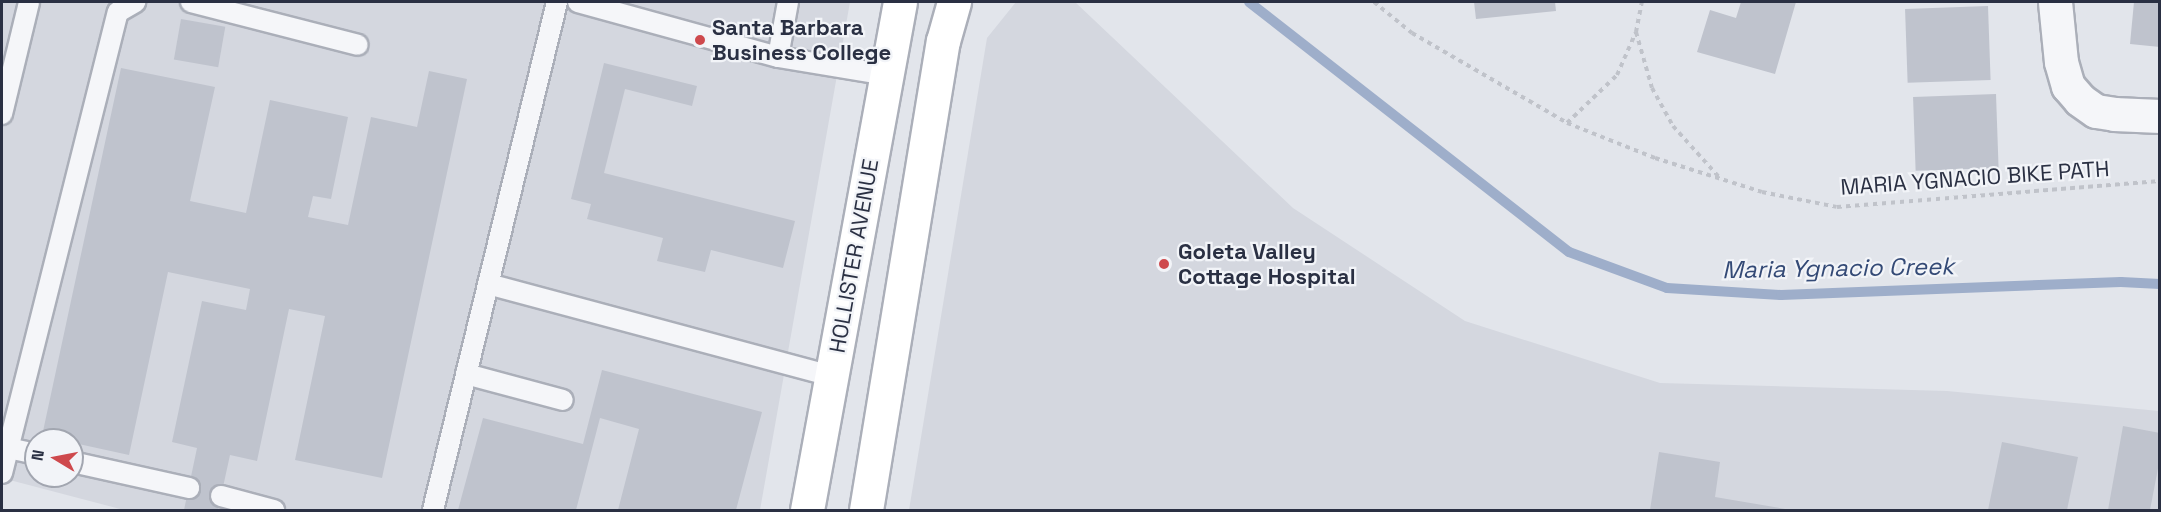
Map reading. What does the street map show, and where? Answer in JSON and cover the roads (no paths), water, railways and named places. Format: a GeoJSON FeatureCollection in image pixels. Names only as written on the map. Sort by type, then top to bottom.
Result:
{"type":"FeatureCollection","features":[{"type":"Feature","properties":{"kind":"main road","name":"HOLLISTER AVENUE"},"geometry":{"type":"LineString","coordinates":[[807,510],[900,2]]}},
{"type":"Feature","properties":{"kind":"main road"},"geometry":{"type":"LineString","coordinates":[[866,510],[943,41],[954,2]]}},
{"type":"Feature","properties":{"kind":"street"},"geometry":{"type":"LineString","coordinates":[[2055,2],[2061,62],[2068,86],[2096,111],[2160,116]]}},
{"type":"Feature","properties":{"kind":"lane"},"geometry":{"type":"LineString","coordinates":[[2,114],[29,2]]}},
{"type":"Feature","properties":{"kind":"lane"},"geometry":{"type":"LineString","coordinates":[[2,473],[118,12],[135,2]]}},
{"type":"Feature","properties":{"kind":"lane"},"geometry":{"type":"LineString","coordinates":[[191,2],[358,45]]}},
{"type":"Feature","properties":{"kind":"lane"},"geometry":{"type":"LineString","coordinates":[[433,510],[557,2]]}},
{"type":"Feature","properties":{"kind":"lane"},"geometry":{"type":"LineString","coordinates":[[578,2],[778,57],[887,75]]}},
{"type":"Feature","properties":{"kind":"lane"},"geometry":{"type":"LineString","coordinates":[[778,57],[788,2]]}},
{"type":"Feature","properties":{"kind":"lane"},"geometry":{"type":"LineString","coordinates":[[488,284],[832,376]]}},
{"type":"Feature","properties":{"kind":"lane"},"geometry":{"type":"LineString","coordinates":[[466,374],[563,400]]}},
{"type":"Feature","properties":{"kind":"lane"},"geometry":{"type":"LineString","coordinates":[[8,448],[24,451]]}},
{"type":"Feature","properties":{"kind":"lane"},"geometry":{"type":"LineString","coordinates":[[84,465],[189,488]]}},
{"type":"Feature","properties":{"kind":"lane"},"geometry":{"type":"LineString","coordinates":[[221,496],[274,510]]}},
{"type":"Feature","properties":{"kind":"waterway","name":"Maria Ygnacio Creek"},"geometry":{"type":"LineString","coordinates":[[1249,2],[1569,252],[1667,288],[1781,295],[2121,282],[2160,284]]}},
{"type":"Feature","properties":{"kind":"place","name":"Santa Barbara Business College"},"geometry":{"type":"Point","coordinates":[700,40]}},
{"type":"Feature","properties":{"kind":"place","name":"Goleta Valley Cottage Hospital"},"geometry":{"type":"Point","coordinates":[1164,264]}}]}
